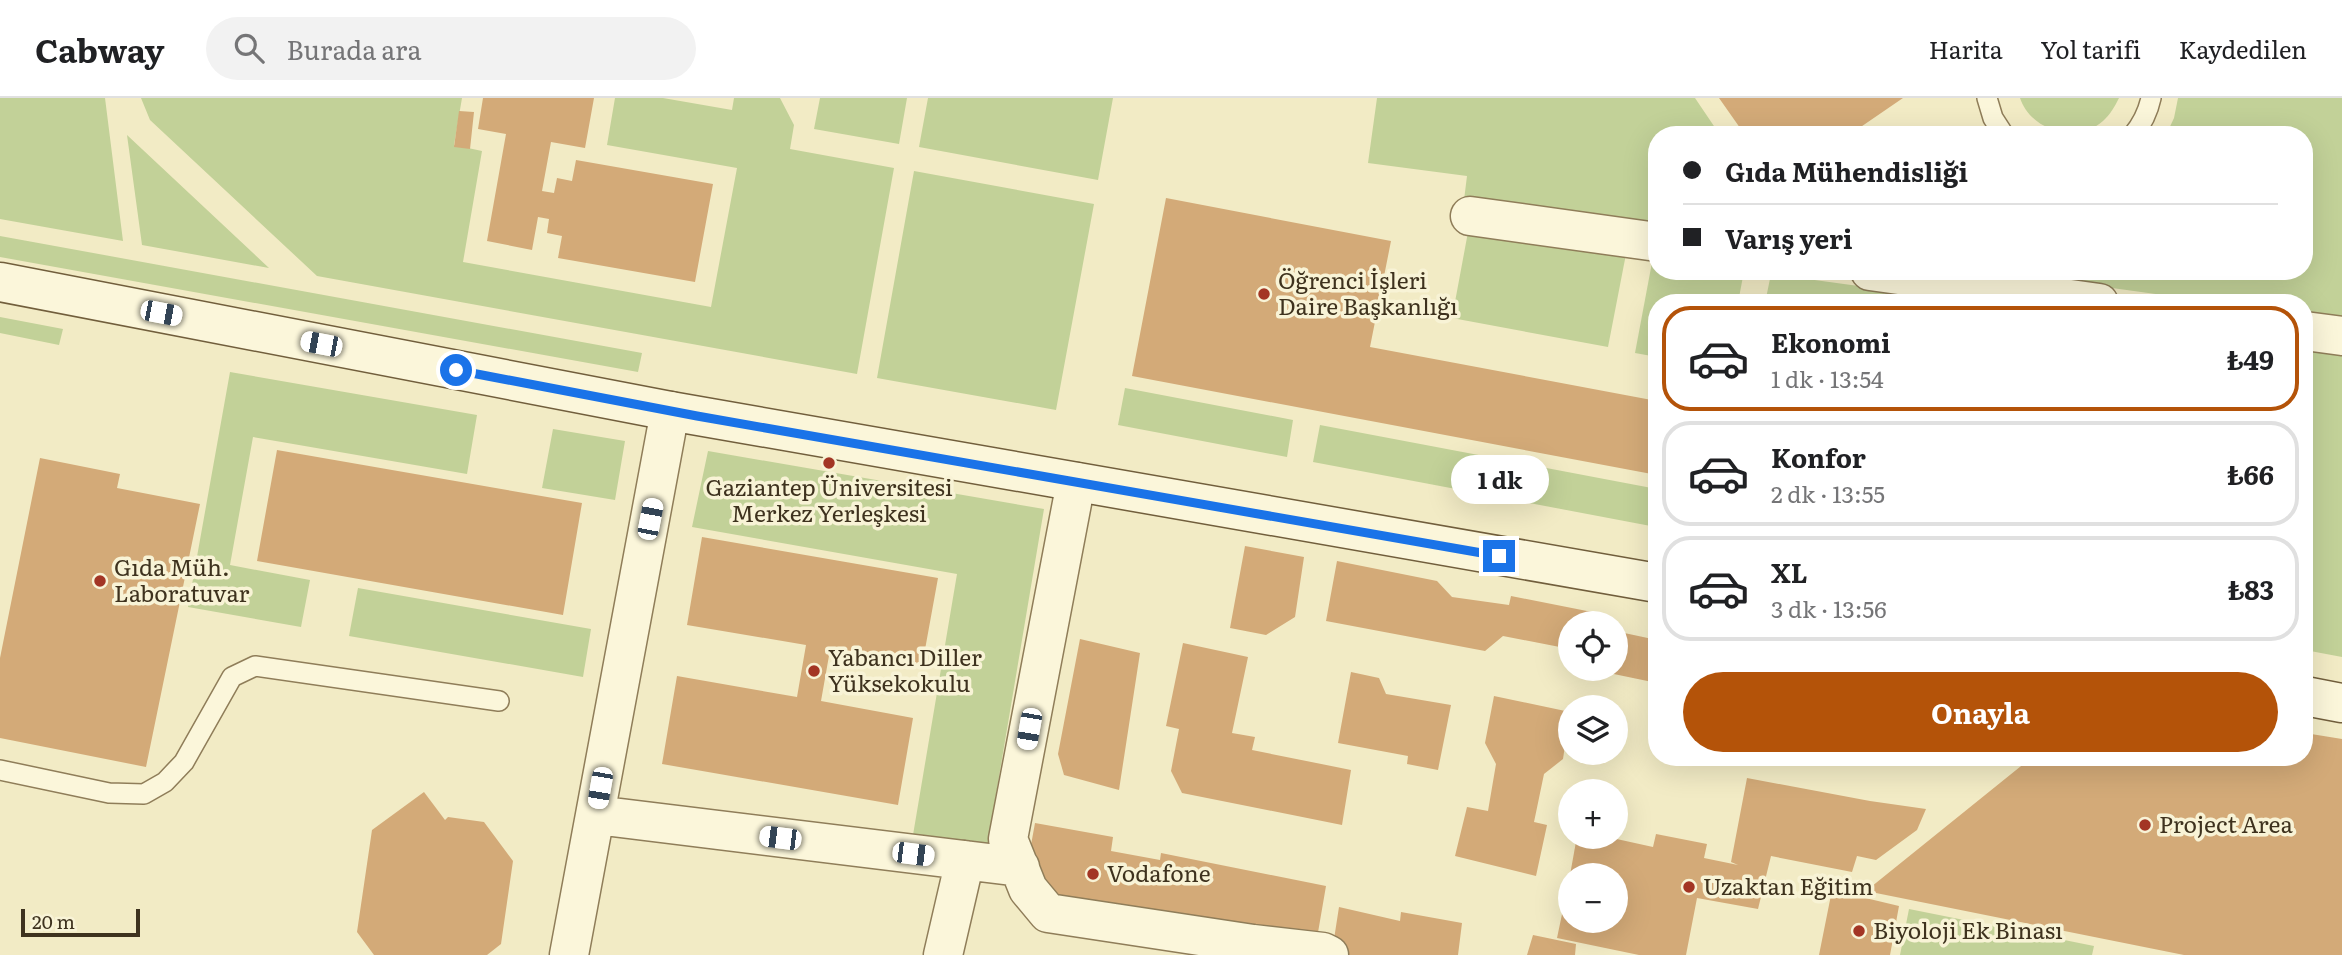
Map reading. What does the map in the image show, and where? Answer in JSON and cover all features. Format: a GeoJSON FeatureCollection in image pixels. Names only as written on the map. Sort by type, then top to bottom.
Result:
{"type":"FeatureCollection","features":[{"type":"Feature","properties":{"kind":"street"},"geometry":{"type":"LineString","coordinates":[[1470,216],[1648,241]]}},
{"type":"Feature","properties":{"kind":"street"},"geometry":{"type":"LineString","coordinates":[[1934,280],[2035,294]]}},
{"type":"Feature","properties":{"kind":"street"},"geometry":{"type":"LineString","coordinates":[[0,282],[670,411],[1648,581]]}},
{"type":"Feature","properties":{"kind":"street"},"geometry":{"type":"LineString","coordinates":[[2313,332],[2342,336]]}},
{"type":"Feature","properties":{"kind":"street"},"geometry":{"type":"LineString","coordinates":[[569,955],[670,411]]}},
{"type":"Feature","properties":{"kind":"street"},"geometry":{"type":"LineString","coordinates":[[1076,482],[1009,839],[1028,889],[1048,913],[1329,955]]}},
{"type":"Feature","properties":{"kind":"street"},"geometry":{"type":"LineString","coordinates":[[2313,698],[2342,703]]}},
{"type":"Feature","properties":{"kind":"street"},"geometry":{"type":"LineString","coordinates":[[596,815],[1020,867]]}},
{"type":"Feature","properties":{"kind":"street"},"geometry":{"type":"LineString","coordinates":[[943,955],[965,860]]}},
{"type":"Feature","properties":{"kind":"lane"},"geometry":{"type":"LineString","coordinates":[[1987,98],[1998,126]]}},
{"type":"Feature","properties":{"kind":"lane"},"geometry":{"type":"LineString","coordinates":[[2138,126],[2149,108],[2151,98]]}},
{"type":"Feature","properties":{"kind":"lane"},"geometry":{"type":"LineString","coordinates":[[0,770],[109,793],[144,794],[164,782],[184,762],[232,677],[255,666],[499,701]]}},
{"type":"Feature","properties":{"kind":"green space"},"geometry":{"type":"Polygon","coordinates":[[[0,98],[105,98],[123,241],[0,219],[0,98]]]}},
{"type":"Feature","properties":{"kind":"green space"},"geometry":{"type":"Polygon","coordinates":[[[141,98],[462,98],[454,145],[482,151],[463,262],[711,307],[737,168],[607,145],[615,98],[663,98],[732,110],[734,98],[780,98],[794,125],[790,149],[894,168],[857,374],[317,276],[150,120],[141,98]]]}},
{"type":"Feature","properties":{"kind":"green space"},"geometry":{"type":"Polygon","coordinates":[[[820,98],[907,98],[899,144],[814,129],[820,98]]]}},
{"type":"Feature","properties":{"kind":"green space"},"geometry":{"type":"Polygon","coordinates":[[[928,98],[1113,98],[1098,180],[919,147],[928,98]]]}},
{"type":"Feature","properties":{"kind":"green space"},"geometry":{"type":"Polygon","coordinates":[[[1377,98],[1695,98],[1714,126],[1648,126],[1648,225],[1464,200],[1467,176],[1368,163],[1377,98]]]}},
{"type":"Feature","properties":{"kind":"green space"},"geometry":{"type":"Polygon","coordinates":[[[2020,98],[2119,98],[2110,113],[2095,126],[2044,126],[2026,109],[2020,98]]]}},
{"type":"Feature","properties":{"kind":"green space"},"geometry":{"type":"Polygon","coordinates":[[[2178,98],[2342,98],[2342,319],[2313,315],[2313,294],[2155,294],[2054,280],[2313,280],[2313,126],[2170,126],[2178,98]]]}},
{"type":"Feature","properties":{"kind":"green space"},"geometry":{"type":"Polygon","coordinates":[[[127,135],[269,268],[142,245],[127,135]]]}},
{"type":"Feature","properties":{"kind":"green space"},"geometry":{"type":"Polygon","coordinates":[[[914,171],[1094,204],[1056,410],[877,378],[914,171]]]}},
{"type":"Feature","properties":{"kind":"green space"},"geometry":{"type":"Polygon","coordinates":[[[1468,232],[1626,254],[1608,347],[1452,318],[1468,232]]]}},
{"type":"Feature","properties":{"kind":"green space"},"geometry":{"type":"Polygon","coordinates":[[[0,236],[642,353],[638,372],[0,257],[0,236]]]}},
{"type":"Feature","properties":{"kind":"green space"},"geometry":{"type":"Polygon","coordinates":[[[1649,280],[1742,280],[1740,294],[1648,294],[1648,355],[1635,353],[1649,280]]]}},
{"type":"Feature","properties":{"kind":"green space"},"geometry":{"type":"Polygon","coordinates":[[[1770,280],[1815,280],[1917,294],[1767,294],[1770,280]]]}},
{"type":"Feature","properties":{"kind":"green space"},"geometry":{"type":"Polygon","coordinates":[[[0,317],[63,329],[59,345],[0,333],[0,317]]]}},
{"type":"Feature","properties":{"kind":"green space"},"geometry":{"type":"Polygon","coordinates":[[[2313,348],[2342,352],[2342,657],[2313,652],[2313,348]]]}},
{"type":"Feature","properties":{"kind":"green space"},"geometry":{"type":"Polygon","coordinates":[[[230,372],[477,415],[467,474],[253,437],[230,565],[310,580],[301,627],[188,607],[230,372]]]}},
{"type":"Feature","properties":{"kind":"green space"},"geometry":{"type":"Polygon","coordinates":[[[1125,388],[1293,420],[1287,457],[1118,425],[1125,388]]]}},
{"type":"Feature","properties":{"kind":"green space"},"geometry":{"type":"Polygon","coordinates":[[[1320,425],[1648,487],[1648,525],[1313,462],[1320,425]]]}},
{"type":"Feature","properties":{"kind":"green space"},"geometry":{"type":"Polygon","coordinates":[[[553,429],[625,441],[615,500],[542,488],[553,429]]]}},
{"type":"Feature","properties":{"kind":"green space"},"geometry":{"type":"Polygon","coordinates":[[[708,451],[1044,509],[987,848],[913,835],[957,574],[692,527],[708,451]]]}},
{"type":"Feature","properties":{"kind":"green space"},"geometry":{"type":"Polygon","coordinates":[[[358,588],[591,629],[583,677],[349,636],[358,588]]]}},
{"type":"Feature","properties":{"kind":"green space"},"geometry":{"type":"Polygon","coordinates":[[[1909,909],[2094,946],[2092,955],[1900,955],[1909,909]]]}},
{"type":"Feature","properties":{"kind":"building"},"geometry":{"type":"Polygon","coordinates":[[[483,98],[594,98],[585,148],[551,142],[542,191],[554,193],[557,178],[572,181],[576,160],[713,184],[695,282],[558,258],[562,236],[547,233],[549,219],[538,217],[532,250],[487,241],[506,134],[478,129],[483,98]]]}},
{"type":"Feature","properties":{"kind":"building"},"geometry":{"type":"Polygon","coordinates":[[[1719,98],[1903,98],[1862,126],[1739,126],[1719,98]]]}},
{"type":"Feature","properties":{"kind":"building"},"geometry":{"type":"Polygon","coordinates":[[[459,111],[474,112],[470,149],[454,147],[459,111]]]}},
{"type":"Feature","properties":{"kind":"building","name":"Öğrenci İşleri Daire Başkanlığı"},"geometry":{"type":"Polygon","coordinates":[[[1166,198],[1391,241],[1370,347],[1648,399],[1648,473],[1132,376],[1166,198]]]}},
{"type":"Feature","properties":{"kind":"building"},"geometry":{"type":"Polygon","coordinates":[[[277,450],[582,503],[563,615],[257,561],[277,450]]]}},
{"type":"Feature","properties":{"kind":"building","name":"Gıda Müh. Laboratuvar"},"geometry":{"type":"Polygon","coordinates":[[[40,458],[120,474],[117,488],[200,504],[146,767],[0,738],[0,658],[40,458]]]}},
{"type":"Feature","properties":{"kind":"building","name":"Yabancı Diller Yüksekokulu"},"geometry":{"type":"Polygon","coordinates":[[[702,537],[938,578],[922,666],[830,650],[821,701],[913,718],[898,805],[662,764],[677,676],[797,697],[806,645],[687,625],[702,537]]]}},
{"type":"Feature","properties":{"kind":"building"},"geometry":{"type":"Polygon","coordinates":[[[1245,546],[1304,557],[1295,617],[1266,635],[1230,628],[1245,546]]]}},
{"type":"Feature","properties":{"kind":"building"},"geometry":{"type":"Polygon","coordinates":[[[1337,561],[1437,581],[1452,597],[1509,605],[1511,596],[1587,611],[1558,611],[1558,647],[1503,636],[1485,651],[1326,621],[1337,561]]]}},
{"type":"Feature","properties":{"kind":"building"},"geometry":{"type":"Polygon","coordinates":[[[1628,634],[1648,638],[1648,681],[1628,677],[1628,634]]]}},
{"type":"Feature","properties":{"kind":"building"},"geometry":{"type":"Polygon","coordinates":[[[1080,639],[1140,653],[1119,790],[1064,775],[1058,754],[1080,639]]]}},
{"type":"Feature","properties":{"kind":"building"},"geometry":{"type":"Polygon","coordinates":[[[1183,643],[1248,657],[1232,733],[1255,737],[1252,750],[1351,770],[1342,825],[1182,793],[1171,771],[1179,729],[1166,726],[1183,643]]]}},
{"type":"Feature","properties":{"kind":"building"},"geometry":{"type":"Polygon","coordinates":[[[1351,672],[1379,678],[1386,694],[1451,705],[1438,770],[1407,764],[1408,756],[1338,743],[1351,672]]]}},
{"type":"Feature","properties":{"kind":"building"},"geometry":{"type":"Polygon","coordinates":[[[1494,696],[1558,709],[1558,763],[1544,774],[1534,822],[1547,825],[1536,876],[1455,856],[1467,807],[1488,811],[1496,764],[1485,743],[1494,696]]]}},
{"type":"Feature","properties":{"kind":"building","name":"Project Area"},"geometry":{"type":"Polygon","coordinates":[[[2313,734],[2342,739],[2342,955],[2184,955],[1866,891],[2021,766],[2313,766],[2313,734]]]}},
{"type":"Feature","properties":{"kind":"building"},"geometry":{"type":"Polygon","coordinates":[[[1747,778],[1926,809],[1917,830],[1876,860],[1857,856],[1852,872],[1771,856],[1758,909],[1697,898],[1686,955],[1639,955],[1557,938],[1558,933],[1628,933],[1628,863],[1572,863],[1575,849],[1628,849],[1628,842],[1653,847],[1656,834],[1707,844],[1704,858],[1738,865],[1731,862],[1747,778]]]}},
{"type":"Feature","properties":{"kind":"building"},"geometry":{"type":"Polygon","coordinates":[[[424,792],[445,820],[448,817],[484,822],[513,861],[501,944],[487,955],[374,955],[357,932],[372,830],[424,792]]]}},
{"type":"Feature","properties":{"kind":"building"},"geometry":{"type":"Polygon","coordinates":[[[1035,823],[1113,837],[1111,851],[1160,860],[1161,853],[1326,886],[1316,944],[1050,893],[1029,856],[1035,823]]]}},
{"type":"Feature","properties":{"kind":"building","name":"Biyoloji Ek Binası"},"geometry":{"type":"Polygon","coordinates":[[[1832,890],[1899,906],[1890,955],[1819,955],[1832,890]]]}},
{"type":"Feature","properties":{"kind":"building"},"geometry":{"type":"Polygon","coordinates":[[[1339,907],[1400,921],[1401,912],[1462,923],[1458,955],[1337,955],[1332,952],[1339,907]]]}},
{"type":"Feature","properties":{"kind":"building"},"geometry":{"type":"Polygon","coordinates":[[[1533,935],[1576,944],[1575,955],[1527,955],[1533,935]]]}},
{"type":"Feature","properties":{"kind":"place","name":"Öğrenci İşleri Daire Başkanlığı"},"geometry":{"type":"Point","coordinates":[1264,294]}},
{"type":"Feature","properties":{"kind":"place","name":"Gaziantep Üniversitesi Merkez Yerleşkesi"},"geometry":{"type":"Point","coordinates":[829,463]}},
{"type":"Feature","properties":{"kind":"place","name":"Gıda Müh. Laboratuvar"},"geometry":{"type":"Point","coordinates":[100,581]}},
{"type":"Feature","properties":{"kind":"place","name":"Yabancı Diller Yüksekokulu"},"geometry":{"type":"Point","coordinates":[814,671]}},
{"type":"Feature","properties":{"kind":"place","name":"Project Area"},"geometry":{"type":"Point","coordinates":[2145,825]}},
{"type":"Feature","properties":{"kind":"place","name":"Vodafone"},"geometry":{"type":"Point","coordinates":[1093,874]}},
{"type":"Feature","properties":{"kind":"place","name":"Uzaktan Eğitim"},"geometry":{"type":"Point","coordinates":[1689,887]}},
{"type":"Feature","properties":{"kind":"place","name":"Biyoloji Ek Binası"},"geometry":{"type":"Point","coordinates":[1859,931]}},
{"type":"Feature","properties":{"kind":"route"},"geometry":{"type":"LineString","coordinates":[[456,370],[697,416],[1499,556]]}}]}
